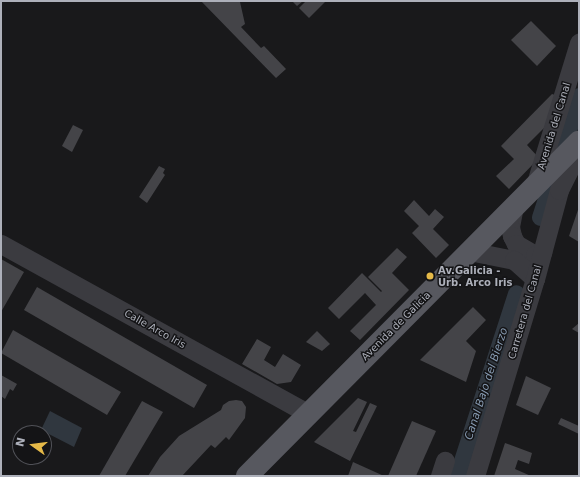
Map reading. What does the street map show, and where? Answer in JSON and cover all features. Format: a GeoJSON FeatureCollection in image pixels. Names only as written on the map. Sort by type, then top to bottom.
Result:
{"type":"FeatureCollection","features":[{"type":"Feature","properties":{"kind":"main road","name":"Avenida de Galicia"},"geometry":{"type":"LineString","coordinates":[[247,476],[514,206],[576,147]]}},
{"type":"Feature","properties":{"kind":"street","name":"Avenida del Canal"},"geometry":{"type":"LineString","coordinates":[[540,181],[579,43]]}},
{"type":"Feature","properties":{"kind":"street","name":"Carretera del Canal"},"geometry":{"type":"LineString","coordinates":[[476,476],[535,279],[559,190],[576,147]]}},
{"type":"Feature","properties":{"kind":"street"},"geometry":{"type":"LineString","coordinates":[[514,206],[510,227],[514,240],[527,251],[535,255],[542,252]]}},
{"type":"Feature","properties":{"kind":"street","name":"Calle Arco Iris"},"geometry":{"type":"LineString","coordinates":[[1,244],[308,414]]}},
{"type":"Feature","properties":{"kind":"street"},"geometry":{"type":"LineString","coordinates":[[469,251],[514,260],[535,279]]}},
{"type":"Feature","properties":{"kind":"shaded area"},"geometry":{"type":"Polygon","coordinates":[[[50,411],[82,428],[74,447],[52,436],[52,425],[43,425],[50,411]]]}},
{"type":"Feature","properties":{"kind":"building"},"geometry":{"type":"Polygon","coordinates":[[[201,1],[240,2],[245,24],[241,27],[261,48],[264,46],[286,69],[276,78],[201,1]]]}},
{"type":"Feature","properties":{"kind":"building"},"geometry":{"type":"Polygon","coordinates":[[[292,1],[303,1],[297,6],[292,1]]]}},
{"type":"Feature","properties":{"kind":"building"},"geometry":{"type":"Polygon","coordinates":[[[306,1],[326,1],[309,18],[299,8],[306,1]]]}},
{"type":"Feature","properties":{"kind":"building"},"geometry":{"type":"Polygon","coordinates":[[[531,21],[556,46],[537,66],[511,40],[531,21]]]}},
{"type":"Feature","properties":{"kind":"building"},"geometry":{"type":"Polygon","coordinates":[[[552,94],[558,96],[549,123],[527,145],[539,158],[509,189],[496,176],[514,159],[501,146],[552,94]]]}},
{"type":"Feature","properties":{"kind":"building"},"geometry":{"type":"Polygon","coordinates":[[[73,125],[83,130],[72,152],[62,146],[73,125]]]}},
{"type":"Feature","properties":{"kind":"building"},"geometry":{"type":"Polygon","coordinates":[[[159,166],[165,169],[163,173],[165,175],[147,203],[139,197],[159,166]]]}},
{"type":"Feature","properties":{"kind":"building"},"geometry":{"type":"Polygon","coordinates":[[[414,200],[429,216],[435,209],[444,217],[433,229],[449,245],[436,258],[412,233],[419,226],[404,211],[414,200]]]}},
{"type":"Feature","properties":{"kind":"building"},"geometry":{"type":"Polygon","coordinates":[[[579,207],[579,242],[569,236],[579,207]]]}},
{"type":"Feature","properties":{"kind":"building"},"geometry":{"type":"Polygon","coordinates":[[[397,248],[407,257],[392,273],[409,290],[360,340],[350,331],[376,305],[365,293],[339,319],[328,308],[362,273],[381,292],[382,291],[368,277],[397,248]]]}},
{"type":"Feature","properties":{"kind":"building"},"geometry":{"type":"Polygon","coordinates":[[[1,259],[24,272],[1,312],[1,259]]]}},
{"type":"Feature","properties":{"kind":"building"},"geometry":{"type":"Polygon","coordinates":[[[37,287],[207,385],[194,408],[24,310],[37,287]]]}},
{"type":"Feature","properties":{"kind":"building"},"geometry":{"type":"Polygon","coordinates":[[[473,307],[486,320],[466,341],[476,351],[466,382],[420,360],[473,307]]]}},
{"type":"Feature","properties":{"kind":"building"},"geometry":{"type":"Polygon","coordinates":[[[579,323],[579,333],[572,329],[579,323]]]}},
{"type":"Feature","properties":{"kind":"building"},"geometry":{"type":"Polygon","coordinates":[[[13,330],[121,392],[107,415],[1,353],[13,330]]]}},
{"type":"Feature","properties":{"kind":"building"},"geometry":{"type":"Polygon","coordinates":[[[317,331],[330,344],[322,351],[306,342],[317,331]]]}},
{"type":"Feature","properties":{"kind":"building"},"geometry":{"type":"Polygon","coordinates":[[[257,339],[271,347],[264,360],[275,367],[283,354],[301,365],[291,382],[277,384],[242,364],[257,339]]]}},
{"type":"Feature","properties":{"kind":"building"},"geometry":{"type":"Polygon","coordinates":[[[1,375],[17,384],[13,391],[10,389],[5,399],[1,396],[1,375]]]}},
{"type":"Feature","properties":{"kind":"building"},"geometry":{"type":"Polygon","coordinates":[[[526,376],[551,388],[538,415],[516,405],[526,376]]]}},
{"type":"Feature","properties":{"kind":"building"},"geometry":{"type":"Polygon","coordinates":[[[358,398],[367,402],[353,431],[356,432],[370,403],[377,406],[350,461],[314,442],[358,398]]]}},
{"type":"Feature","properties":{"kind":"building"},"geometry":{"type":"Polygon","coordinates":[[[142,401],[163,412],[125,476],[99,476],[142,401]]]}},
{"type":"Feature","properties":{"kind":"building"},"geometry":{"type":"Polygon","coordinates":[[[229,401],[242,401],[246,407],[245,418],[229,440],[226,437],[215,448],[211,445],[182,476],[148,476],[160,457],[179,436],[221,410],[223,405],[229,401]]]}},
{"type":"Feature","properties":{"kind":"building"},"geometry":{"type":"Polygon","coordinates":[[[561,418],[579,426],[579,434],[558,424],[561,418]]]}},
{"type":"Feature","properties":{"kind":"building"},"geometry":{"type":"Polygon","coordinates":[[[412,421],[436,431],[416,476],[388,476],[412,421]]]}},
{"type":"Feature","properties":{"kind":"building"},"geometry":{"type":"Polygon","coordinates":[[[505,443],[532,453],[529,464],[518,460],[515,469],[531,476],[494,476],[505,443]]]}},
{"type":"Feature","properties":{"kind":"building"},"geometry":{"type":"Polygon","coordinates":[[[353,462],[384,476],[348,476],[353,462]]]}},
{"type":"Feature","properties":{"kind":"waterway","name":"Canal Bajo del Bierzo"},"geometry":{"type":"LineString","coordinates":[[540,217],[579,96]]}},
{"type":"Feature","properties":{"kind":"waterway","name":"Canal Bajo del Bierzo"},"geometry":{"type":"LineString","coordinates":[[457,476],[516,293]]}},
{"type":"Feature","properties":{"kind":"place","name":"Av.Galicia - Urb. Arco Iris"},"geometry":{"type":"Point","coordinates":[430,276]}}]}
